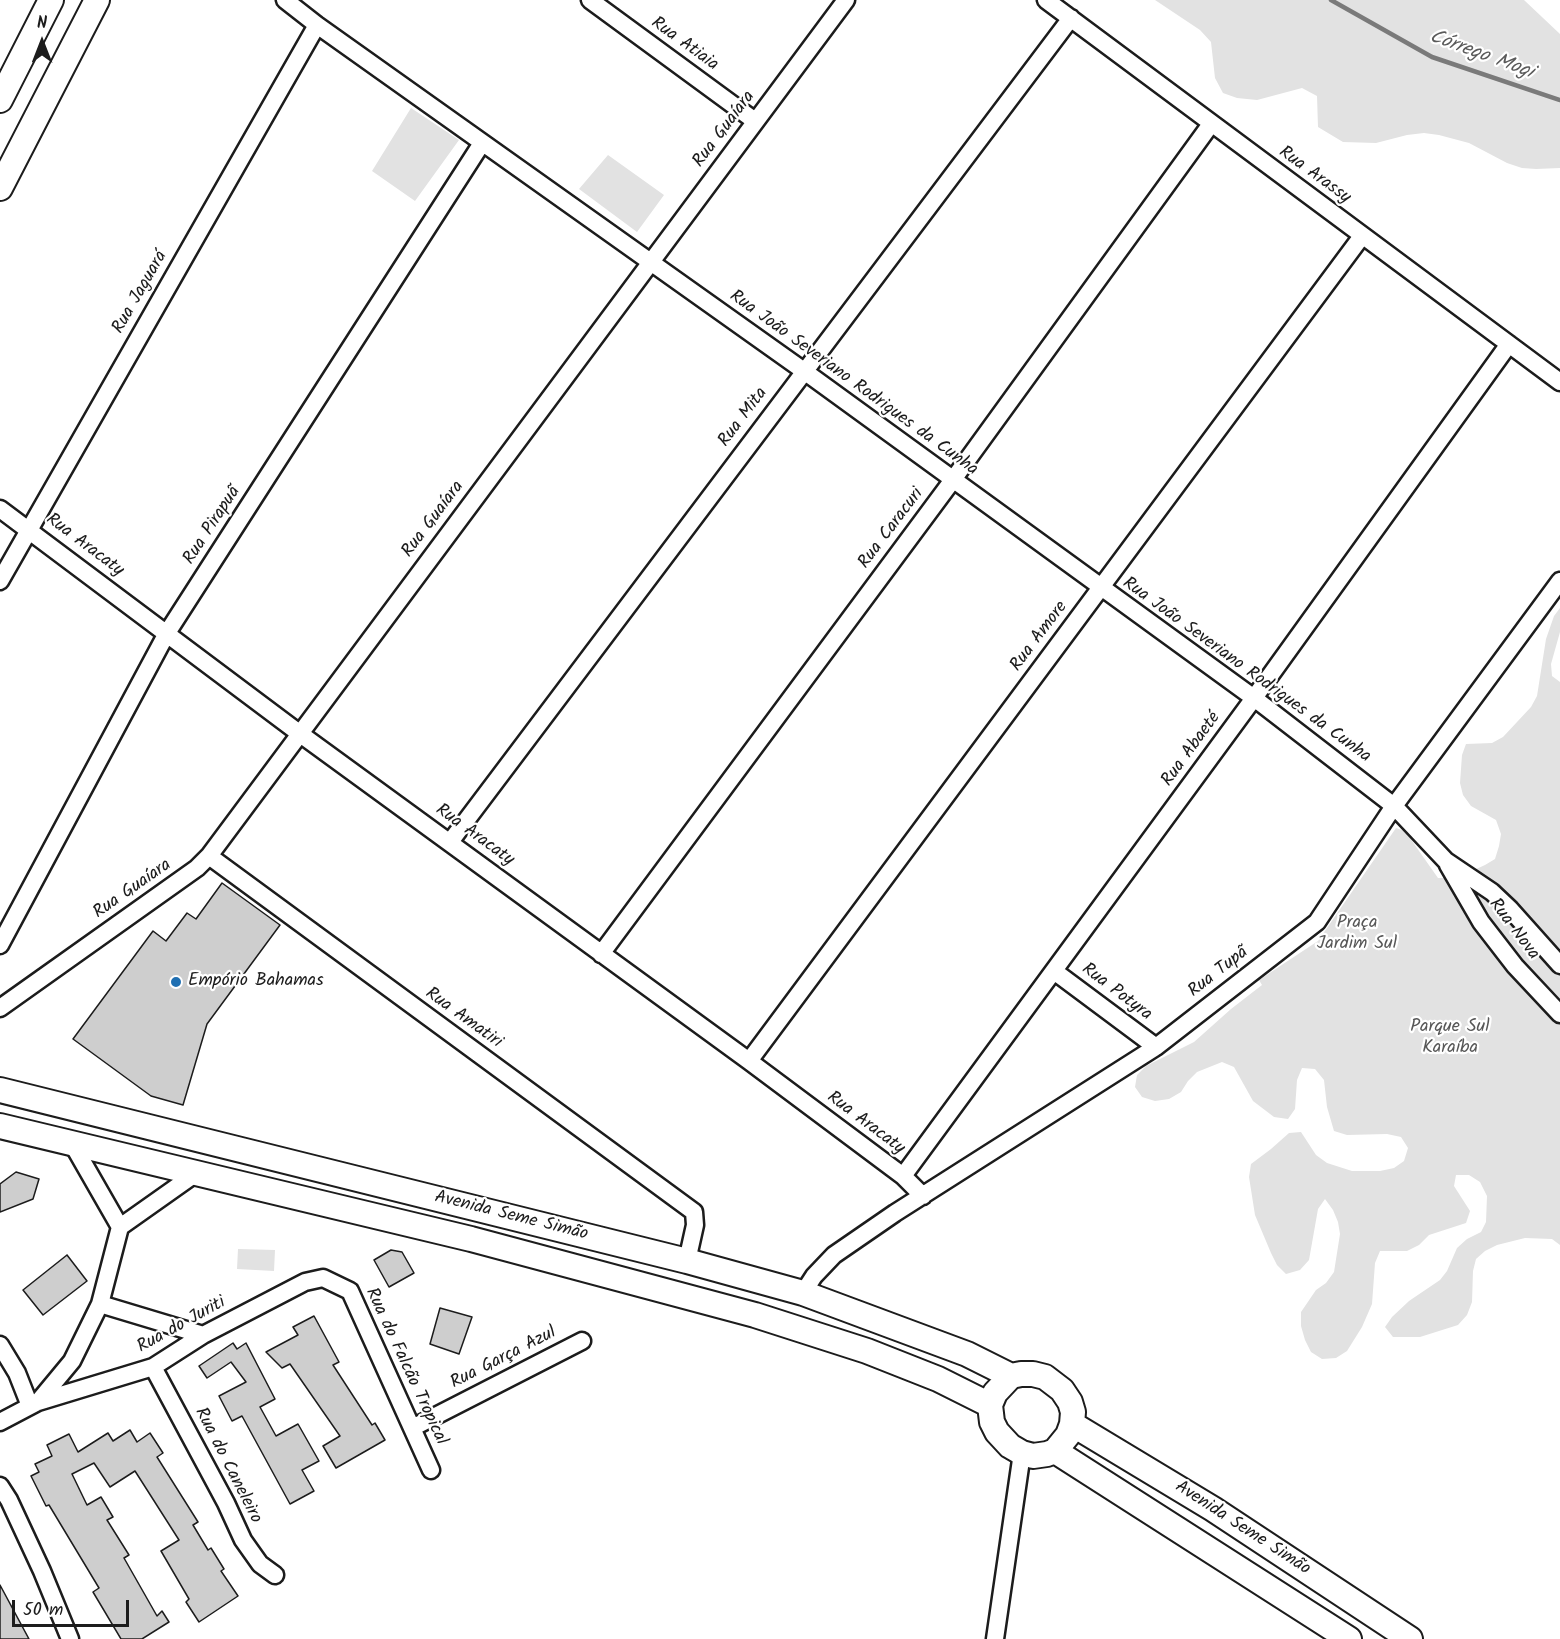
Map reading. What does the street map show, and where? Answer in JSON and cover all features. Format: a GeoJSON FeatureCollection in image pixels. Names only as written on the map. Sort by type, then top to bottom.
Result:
{"type":"FeatureCollection","features":[{"type":"Feature","properties":{"kind":"main road"},"geometry":{"type":"LineString","coordinates":[[0,100],[51,0]]}},
{"type":"Feature","properties":{"kind":"main road"},"geometry":{"type":"LineString","coordinates":[[0,188],[97,0]]}},
{"type":"Feature","properties":{"kind":"main road","name":"Avenida Seme Simão"},"geometry":{"type":"LineString","coordinates":[[0,1090],[687,1261],[803,1293],[967,1354],[1011,1376]]}},
{"type":"Feature","properties":{"kind":"main road"},"geometry":{"type":"LineString","coordinates":[[0,1098],[40,1101]]}},
{"type":"Feature","properties":{"kind":"main road","name":"Avenida Seme Simão"},"geometry":{"type":"LineString","coordinates":[[0,1126],[471,1239],[755,1315],[867,1351],[938,1379],[990,1405]]}},
{"type":"Feature","properties":{"kind":"main road"},"geometry":{"type":"LineString","coordinates":[[358,1213],[393,1215],[404,1212],[413,1193]]}},
{"type":"Feature","properties":{"kind":"main road"},"geometry":{"type":"LineString","coordinates":[[1033,1374],[1045,1377],[1062,1390],[1070,1402],[1073,1412],[1072,1424],[1068,1435],[1054,1451],[1041,1456],[1022,1453],[1010,1446],[997,1432],[992,1422],[990,1405],[995,1393],[1011,1376],[1033,1374]]}},
{"type":"Feature","properties":{"kind":"main road","name":"Avenida Seme Simão"},"geometry":{"type":"LineString","coordinates":[[1072,1424],[1213,1509],[1410,1639]]}},
{"type":"Feature","properties":{"kind":"main road","name":"Avenida Seme Simão"},"geometry":{"type":"LineString","coordinates":[[1054,1451],[1349,1639]]}},
{"type":"Feature","properties":{"kind":"street","name":"Rua João Severiano Rodrigues da Cunha"},"geometry":{"type":"LineString","coordinates":[[285,0],[804,371],[952,481],[1254,698],[1394,806]]}},
{"type":"Feature","properties":{"kind":"street","name":"Rua Atiaia"},"geometry":{"type":"LineString","coordinates":[[590,0],[755,122]]}},
{"type":"Feature","properties":{"kind":"street","name":"Rua Guaíara"},"geometry":{"type":"LineString","coordinates":[[0,1008],[197,868],[209,856],[846,0]]}},
{"type":"Feature","properties":{"kind":"street","name":"Rua Arassy"},"geometry":{"type":"LineString","coordinates":[[1046,0],[1560,382]]}},
{"type":"Feature","properties":{"kind":"street","name":"Rua Mita"},"geometry":{"type":"LineString","coordinates":[[450,842],[1071,18]]}},
{"type":"Feature","properties":{"kind":"street","name":"Rua Jaguará"},"geometry":{"type":"LineString","coordinates":[[0,581],[317,25]]}},
{"type":"Feature","properties":{"kind":"street","name":"Rua Caracuri"},"geometry":{"type":"LineString","coordinates":[[601,954],[952,481],[1211,124]]}},
{"type":"Feature","properties":{"kind":"street","name":"Rua Pirapuã"},"geometry":{"type":"LineString","coordinates":[[0,945],[167,633],[482,143]]}},
{"type":"Feature","properties":{"kind":"street","name":"Rua Amore"},"geometry":{"type":"LineString","coordinates":[[749,1061],[1362,236]]}},
{"type":"Feature","properties":{"kind":"street","name":"Rua Abaeté"},"geometry":{"type":"LineString","coordinates":[[903,1176],[1254,698],[1509,344]]}},
{"type":"Feature","properties":{"kind":"street","name":"Rua Aracaty"},"geometry":{"type":"LineString","coordinates":[[0,509],[299,733],[749,1061],[903,1176],[923,1196]]}},
{"type":"Feature","properties":{"kind":"street","name":"Rua Tupã"},"geometry":{"type":"LineString","coordinates":[[803,1293],[814,1276],[834,1255],[1156,1047],[1317,922],[1394,806],[1560,581]]}},
{"type":"Feature","properties":{"kind":"street","name":"Rua Nova"},"geometry":{"type":"LineString","coordinates":[[1394,806],[1446,861],[1492,892],[1510,909],[1560,965]]}},
{"type":"Feature","properties":{"kind":"street","name":"Rua Amatiri"},"geometry":{"type":"LineString","coordinates":[[209,856],[694,1212],[695,1225],[687,1261]]}},
{"type":"Feature","properties":{"kind":"street","name":"Rua Nova"},"geometry":{"type":"LineString","coordinates":[[1446,861],[1481,922],[1515,966],[1560,1014]]}},
{"type":"Feature","properties":{"kind":"street","name":"Rua Potyra"},"geometry":{"type":"LineString","coordinates":[[1054,971],[1156,1047]]}},
{"type":"Feature","properties":{"kind":"street"},"geometry":{"type":"LineString","coordinates":[[73,1145],[120,1227]]}},
{"type":"Feature","properties":{"kind":"street"},"geometry":{"type":"LineString","coordinates":[[0,1422],[34,1404],[72,1361],[100,1304],[120,1227],[195,1174]]}},
{"type":"Feature","properties":{"kind":"street","name":"Rua do Falcão Tropical"},"geometry":{"type":"LineString","coordinates":[[305,1282],[322,1278],[350,1291],[431,1470]]}},
{"type":"Feature","properties":{"kind":"street","name":"Rua do Juriti"},"geometry":{"type":"LineString","coordinates":[[34,1404],[153,1367],[203,1335],[305,1282]]}},
{"type":"Feature","properties":{"kind":"street"},"geometry":{"type":"LineString","coordinates":[[100,1304],[203,1335]]}},
{"type":"Feature","properties":{"kind":"street","name":"Rua Garça Azul"},"geometry":{"type":"LineString","coordinates":[[412,1428],[582,1341]]}},
{"type":"Feature","properties":{"kind":"street"},"geometry":{"type":"LineString","coordinates":[[0,1345],[34,1404]]}},
{"type":"Feature","properties":{"kind":"street"},"geometry":{"type":"LineString","coordinates":[[72,1361],[75,1374],[85,1388]]}},
{"type":"Feature","properties":{"kind":"street","name":"Rua do Caneleiro"},"geometry":{"type":"LineString","coordinates":[[153,1367],[226,1503],[243,1540],[260,1564],[275,1575]]}},
{"type":"Feature","properties":{"kind":"street"},"geometry":{"type":"LineString","coordinates":[[995,1639],[1022,1453]]}},
{"type":"Feature","properties":{"kind":"street"},"geometry":{"type":"LineString","coordinates":[[0,1486],[9,1500],[42,1572],[70,1639]]}},
{"type":"Feature","properties":{"kind":"green space"},"geometry":{"type":"Polygon","coordinates":[[[1155,0],[1524,0],[1560,34],[1560,168],[1522,168],[1507,163],[1469,143],[1424,133],[1376,143],[1343,142],[1318,127],[1317,96],[1302,88],[1257,100],[1237,98],[1223,93],[1215,78],[1211,42],[1200,30],[1155,0]]]}},
{"type":"Feature","properties":{"kind":"green space"},"geometry":{"type":"Polygon","coordinates":[[[411,108],[459,140],[415,201],[372,171],[411,108]]]}},
{"type":"Feature","properties":{"kind":"green space"},"geometry":{"type":"Polygon","coordinates":[[[608,155],[664,195],[637,232],[579,189],[608,155]]]}},
{"type":"Feature","properties":{"kind":"green space","name":"Parque Sul Karaíba"},"geometry":{"type":"Polygon","coordinates":[[[1560,608],[1560,632],[1551,664],[1552,676],[1560,682],[1560,1245],[1552,1239],[1525,1238],[1497,1245],[1485,1251],[1476,1259],[1473,1271],[1472,1302],[1467,1315],[1458,1325],[1420,1337],[1393,1337],[1385,1327],[1392,1317],[1409,1301],[1440,1280],[1447,1271],[1457,1248],[1467,1239],[1481,1232],[1486,1222],[1487,1196],[1480,1182],[1469,1175],[1456,1175],[1454,1186],[1470,1211],[1466,1223],[1429,1235],[1419,1245],[1407,1251],[1380,1251],[1375,1263],[1372,1304],[1362,1327],[1347,1351],[1336,1358],[1322,1359],[1311,1352],[1305,1340],[1301,1326],[1301,1312],[1316,1290],[1326,1283],[1334,1272],[1340,1234],[1338,1222],[1325,1199],[1318,1209],[1309,1260],[1300,1270],[1286,1274],[1277,1265],[1255,1215],[1249,1177],[1251,1164],[1289,1133],[1301,1132],[1316,1155],[1327,1163],[1352,1171],[1380,1171],[1394,1168],[1404,1161],[1408,1148],[1401,1137],[1387,1134],[1347,1135],[1334,1131],[1327,1107],[1324,1080],[1315,1069],[1302,1068],[1297,1080],[1295,1109],[1288,1119],[1274,1117],[1253,1101],[1234,1067],[1222,1062],[1197,1072],[1181,1092],[1169,1099],[1155,1101],[1142,1097],[1135,1087],[1137,1075],[1146,1066],[1194,1042],[1262,985],[1259,980],[1318,941],[1396,828],[1405,831],[1438,878],[1457,878],[1495,859],[1501,834],[1496,820],[1471,806],[1463,795],[1460,783],[1462,755],[1466,744],[1492,743],[1503,737],[1531,707],[1537,696],[1546,639],[1554,616],[1560,608]]]}},
{"type":"Feature","properties":{"kind":"green space"},"geometry":{"type":"Polygon","coordinates":[[[238,1249],[275,1250],[274,1271],[237,1269],[238,1249]]]}},
{"type":"Feature","properties":{"kind":"building","name":"Empório Bahamas"},"geometry":{"type":"Polygon","coordinates":[[[222,883],[280,925],[207,1024],[183,1105],[151,1096],[73,1039],[153,931],[166,941],[187,913],[196,919],[222,883]]]}},
{"type":"Feature","properties":{"kind":"building"},"geometry":{"type":"Polygon","coordinates":[[[16,1172],[39,1179],[33,1199],[0,1212],[0,1184],[16,1172]]]}},
{"type":"Feature","properties":{"kind":"building"},"geometry":{"type":"Polygon","coordinates":[[[391,1250],[402,1252],[414,1273],[389,1287],[374,1260],[391,1250]]]}},
{"type":"Feature","properties":{"kind":"building"},"geometry":{"type":"Polygon","coordinates":[[[67,1255],[87,1281],[43,1315],[23,1290],[67,1255]]]}},
{"type":"Feature","properties":{"kind":"building"},"geometry":{"type":"Polygon","coordinates":[[[440,1308],[472,1317],[459,1354],[430,1344],[440,1308]]]}},
{"type":"Feature","properties":{"kind":"building"},"geometry":{"type":"Polygon","coordinates":[[[314,1316],[339,1362],[333,1365],[372,1425],[375,1423],[385,1440],[336,1468],[323,1446],[340,1436],[290,1364],[282,1368],[266,1352],[298,1335],[293,1327],[314,1316]]]}},
{"type":"Feature","properties":{"kind":"building"},"geometry":{"type":"Polygon","coordinates":[[[233,1343],[237,1349],[246,1343],[275,1399],[260,1407],[276,1436],[298,1424],[319,1461],[302,1470],[314,1491],[290,1504],[242,1416],[232,1421],[219,1396],[246,1382],[231,1362],[207,1378],[199,1366],[233,1343]]]}},
{"type":"Feature","properties":{"kind":"building"},"geometry":{"type":"Polygon","coordinates":[[[130,1430],[137,1442],[150,1433],[163,1453],[157,1457],[198,1522],[193,1525],[208,1550],[211,1548],[224,1569],[221,1571],[238,1596],[199,1622],[186,1602],[189,1599],[161,1551],[179,1540],[135,1471],[110,1487],[94,1463],[72,1474],[87,1505],[101,1497],[113,1517],[107,1520],[129,1555],[124,1558],[157,1616],[162,1611],[169,1622],[142,1639],[121,1639],[93,1592],[99,1588],[49,1505],[46,1506],[31,1476],[39,1472],[35,1464],[52,1456],[47,1445],[69,1434],[78,1452],[108,1433],[113,1441],[130,1430]]]}},
{"type":"Feature","properties":{"kind":"building"},"geometry":{"type":"Polygon","coordinates":[[[0,1585],[29,1639],[0,1639],[0,1585]]]}},
{"type":"Feature","properties":{"kind":"waterway","name":"Córrego Mogi"},"geometry":{"type":"LineString","coordinates":[[1331,0],[1432,57],[1560,100]]}},
{"type":"Feature","properties":{"kind":"place","name":"Empório Bahamas"},"geometry":{"type":"Point","coordinates":[176,982]}},
{"type":"Feature","properties":{"kind":"park label","name":"Praça Jardim Sul"},"geometry":{"type":"Point","coordinates":[1357,934]}}]}
